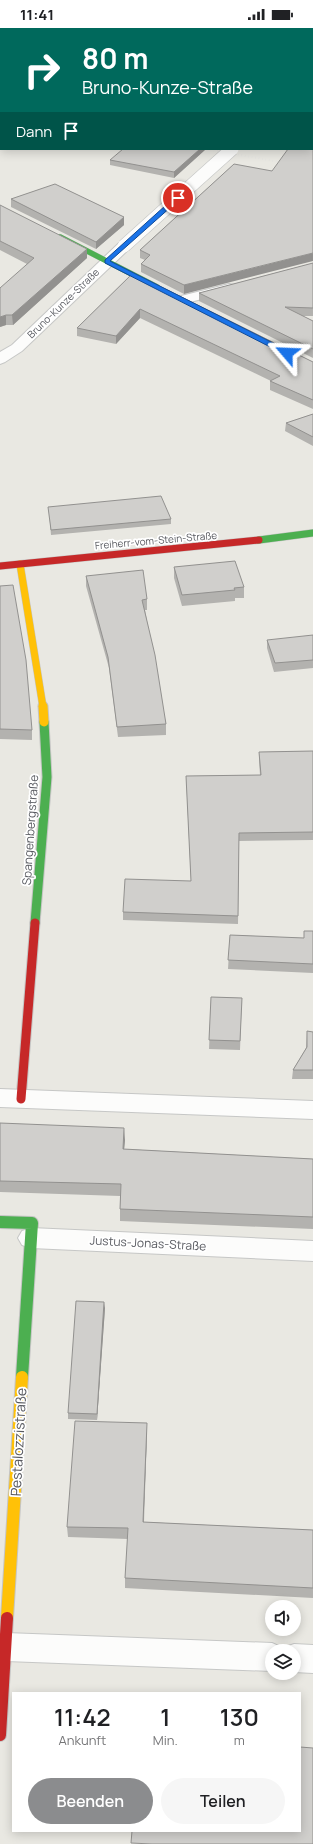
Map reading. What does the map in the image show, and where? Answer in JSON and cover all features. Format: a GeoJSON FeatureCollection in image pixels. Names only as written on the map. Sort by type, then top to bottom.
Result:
{"type":"FeatureCollection","features":[{"type":"Feature","properties":{"kind":"street","name":"Bruno-Kunze-Straße"},"geometry":{"type":"LineString","coordinates":[[0,358],[17,348],[107,261],[231,150]]}},
{"type":"Feature","properties":{"kind":"street"},"geometry":{"type":"LineString","coordinates":[[52,233],[196,307]]}},
{"type":"Feature","properties":{"kind":"street"},"geometry":{"type":"LineString","coordinates":[[175,296],[244,284]]}},
{"type":"Feature","properties":{"kind":"street","name":"Freiherr-vom-Stein-Straße"},"geometry":{"type":"LineString","coordinates":[[0,566],[242,542],[313,533]]}},
{"type":"Feature","properties":{"kind":"street","name":"Spangenbergstraße"},"geometry":{"type":"LineString","coordinates":[[10,1099],[46,777],[43,702],[20,564]]}},
{"type":"Feature","properties":{"kind":"street"},"geometry":{"type":"LineString","coordinates":[[10,1099],[313,1110]]}},
{"type":"Feature","properties":{"kind":"street"},"geometry":{"type":"LineString","coordinates":[[0,1222],[32,1223],[30,1238]]}},
{"type":"Feature","properties":{"kind":"street","name":"Justus-Jonas-Straße"},"geometry":{"type":"LineString","coordinates":[[30,1238],[313,1251]]}},
{"type":"Feature","properties":{"kind":"street","name":"Pestalozzistraße"},"geometry":{"type":"LineString","coordinates":[[0,1735],[30,1238]]}},
{"type":"Feature","properties":{"kind":"street"},"geometry":{"type":"LineString","coordinates":[[6,1647],[265,1657]]}},
{"type":"Feature","properties":{"kind":"street"},"geometry":{"type":"LineString","coordinates":[[301,1658],[313,1659]]}},
{"type":"Feature","properties":{"kind":"building"},"geometry":{"type":"Polygon","coordinates":[[[122,150],[199,150],[174,172],[110,160],[122,150]]]}},
{"type":"Feature","properties":{"kind":"building"},"geometry":{"type":"Polygon","coordinates":[[[287,150],[313,150],[313,253],[184,285],[141,264],[150,255],[140,250],[234,164],[272,171],[287,150]]]}},
{"type":"Feature","properties":{"kind":"building"},"geometry":{"type":"Polygon","coordinates":[[[55,184],[124,217],[96,242],[11,199],[55,184]]]}},
{"type":"Feature","properties":{"kind":"building"},"geometry":{"type":"Polygon","coordinates":[[[0,205],[87,249],[12,315],[0,317],[0,288],[34,258],[0,241],[0,205]]]}},
{"type":"Feature","properties":{"kind":"building"},"geometry":{"type":"Polygon","coordinates":[[[313,263],[313,308],[285,307],[313,321],[313,349],[199,293],[313,263]]]}},
{"type":"Feature","properties":{"kind":"building"},"geometry":{"type":"Polygon","coordinates":[[[133,273],[313,362],[313,400],[270,381],[280,376],[140,309],[116,336],[77,328],[133,273]]]}},
{"type":"Feature","properties":{"kind":"building"},"geometry":{"type":"Polygon","coordinates":[[[313,414],[313,437],[286,423],[313,414]]]}},
{"type":"Feature","properties":{"kind":"building"},"geometry":{"type":"Polygon","coordinates":[[[161,496],[171,519],[51,530],[48,507],[161,496]]]}},
{"type":"Feature","properties":{"kind":"building"},"geometry":{"type":"Polygon","coordinates":[[[235,561],[244,587],[234,588],[235,590],[182,595],[174,567],[235,561]]]}},
{"type":"Feature","properties":{"kind":"building"},"geometry":{"type":"Polygon","coordinates":[[[143,570],[147,599],[142,600],[155,655],[166,724],[117,727],[108,657],[86,576],[143,570]]]}},
{"type":"Feature","properties":{"kind":"building"},"geometry":{"type":"Polygon","coordinates":[[[13,585],[26,660],[32,730],[0,729],[0,586],[13,585]]]}},
{"type":"Feature","properties":{"kind":"building"},"geometry":{"type":"Polygon","coordinates":[[[313,635],[313,660],[275,663],[267,640],[313,635]]]}},
{"type":"Feature","properties":{"kind":"building"},"geometry":{"type":"Polygon","coordinates":[[[313,751],[313,832],[239,833],[238,916],[123,912],[125,879],[191,881],[186,776],[261,775],[259,752],[313,751]]]}},
{"type":"Feature","properties":{"kind":"building"},"geometry":{"type":"Polygon","coordinates":[[[304,931],[313,931],[313,964],[228,960],[230,935],[304,938],[304,931]]]}},
{"type":"Feature","properties":{"kind":"building"},"geometry":{"type":"Polygon","coordinates":[[[211,997],[242,998],[240,1041],[209,1040],[211,997]]]}},
{"type":"Feature","properties":{"kind":"building"},"geometry":{"type":"Polygon","coordinates":[[[307,1031],[313,1032],[313,1070],[293,1070],[307,1047],[307,1031]]]}},
{"type":"Feature","properties":{"kind":"building"},"geometry":{"type":"Polygon","coordinates":[[[0,1123],[124,1128],[123,1149],[313,1159],[313,1217],[120,1209],[121,1184],[0,1181],[0,1123]]]}},
{"type":"Feature","properties":{"kind":"building"},"geometry":{"type":"Polygon","coordinates":[[[76,1301],[104,1302],[97,1414],[68,1413],[76,1301]]]}},
{"type":"Feature","properties":{"kind":"building"},"geometry":{"type":"Polygon","coordinates":[[[75,1421],[147,1423],[143,1522],[313,1530],[313,1588],[125,1578],[128,1528],[67,1527],[75,1421]]]}},
{"type":"Feature","properties":{"kind":"building"},"geometry":{"type":"Polygon","coordinates":[[[301,1747],[313,1748],[313,1844],[131,1843],[132,1832],[301,1832],[301,1747]]]}},
{"type":"Feature","properties":{"kind":"railway"},"geometry":{"type":"LineString","coordinates":[[213,150],[313,168]]}},
{"type":"Feature","properties":{"kind":"traffic: fast"},"geometry":{"type":"LineString","coordinates":[[60,237],[157,287]]}},
{"type":"Feature","properties":{"kind":"traffic: fast"},"geometry":{"type":"LineString","coordinates":[[259,540],[313,533]]}},
{"type":"Feature","properties":{"kind":"traffic: fast"},"geometry":{"type":"LineString","coordinates":[[35,923],[47,777],[44,722]]}},
{"type":"Feature","properties":{"kind":"traffic: fast"},"geometry":{"type":"LineString","coordinates":[[0,1222],[32,1223],[22,1377]]}},
{"type":"Feature","properties":{"kind":"traffic: slow"},"geometry":{"type":"LineString","coordinates":[[20,564],[43,702],[44,722]]}},
{"type":"Feature","properties":{"kind":"traffic: slow"},"geometry":{"type":"LineString","coordinates":[[7,1618],[22,1377]]}},
{"type":"Feature","properties":{"kind":"traffic: jam"},"geometry":{"type":"LineString","coordinates":[[0,566],[259,540]]}},
{"type":"Feature","properties":{"kind":"traffic: jam"},"geometry":{"type":"LineString","coordinates":[[21,1099],[35,923]]}},
{"type":"Feature","properties":{"kind":"traffic: jam"},"geometry":{"type":"LineString","coordinates":[[0,1735],[7,1618]]}},
{"type":"Feature","properties":{"kind":"route"},"geometry":{"type":"LineString","coordinates":[[178,198],[107,261],[287,353]]}}]}
